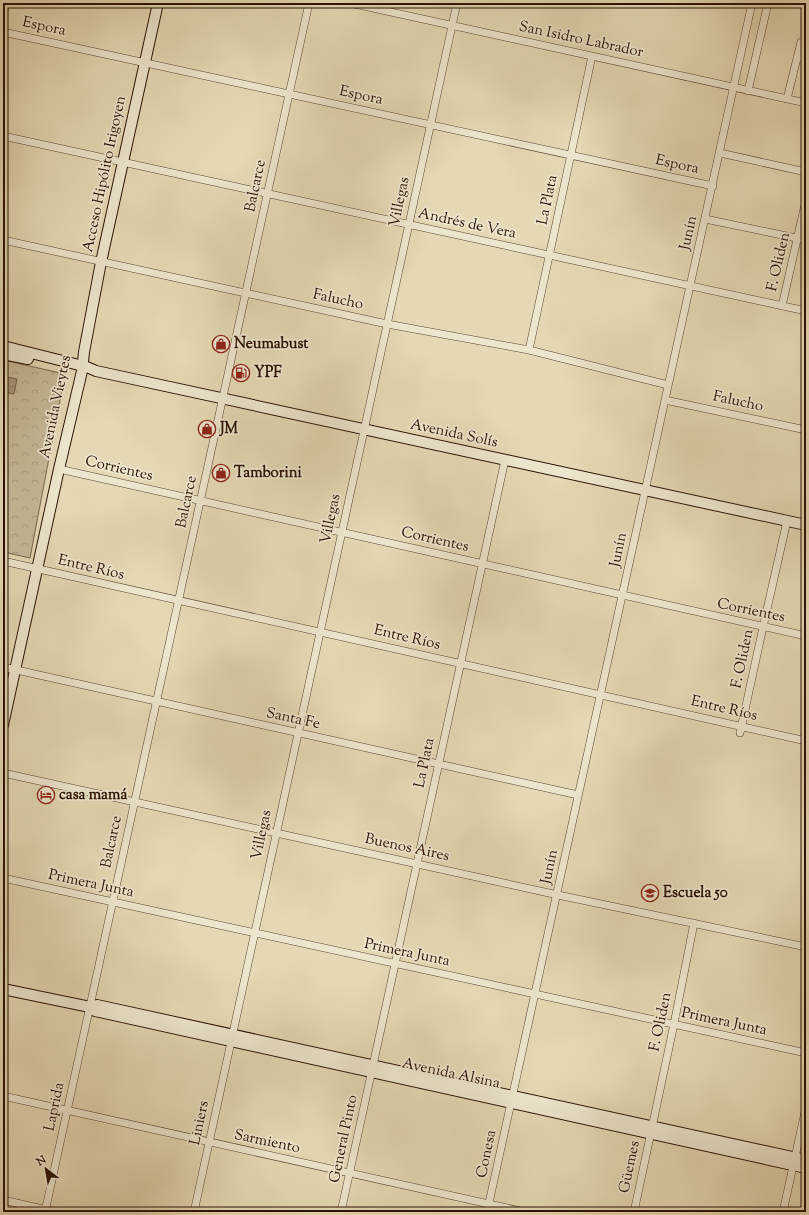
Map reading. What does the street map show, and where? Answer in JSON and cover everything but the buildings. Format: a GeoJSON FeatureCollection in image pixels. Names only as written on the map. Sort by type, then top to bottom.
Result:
{"type":"FeatureCollection","features":[{"type":"Feature","properties":{"kind":"street"},"geometry":{"type":"LineString","coordinates":[[3,16],[6,3]]}},
{"type":"Feature","properties":{"kind":"street","name":"Acceso Hipólito Irigoyen"},"geometry":{"type":"LineString","coordinates":[[84,352],[101,262],[158,3]]}},
{"type":"Feature","properties":{"kind":"street","name":"Balcarce"},"geometry":{"type":"LineString","coordinates":[[90,1007],[310,3]]}},
{"type":"Feature","properties":{"kind":"street","name":"San Isidro Labrador"},"geometry":{"type":"LineString","coordinates":[[350,3],[806,103]]}},
{"type":"Feature","properties":{"kind":"street","name":"Villegas"},"geometry":{"type":"LineString","coordinates":[[232,1038],[457,3]]}},
{"type":"Feature","properties":{"kind":"street","name":"Junín"},"geometry":{"type":"LineString","coordinates":[[512,1099],[558,895],[578,795],[752,3]]}},
{"type":"Feature","properties":{"kind":"street"},"geometry":{"type":"LineString","coordinates":[[748,91],[768,3]]}},
{"type":"Feature","properties":{"kind":"street","name":"Espora"},"geometry":{"type":"LineString","coordinates":[[3,32],[713,186]]}},
{"type":"Feature","properties":{"kind":"street"},"geometry":{"type":"LineString","coordinates":[[787,99],[801,42],[806,40]]}},
{"type":"Feature","properties":{"kind":"street","name":"La Plata"},"geometry":{"type":"LineString","coordinates":[[529,350],[592,56]]}},
{"type":"Feature","properties":{"kind":"street"},"geometry":{"type":"LineString","coordinates":[[797,57],[806,59]]}},
{"type":"Feature","properties":{"kind":"street","name":"Andrés de Vera"},"geometry":{"type":"LineString","coordinates":[[3,136],[806,311]]}},
{"type":"Feature","properties":{"kind":"street"},"geometry":{"type":"LineString","coordinates":[[720,153],[806,172]]}},
{"type":"Feature","properties":{"kind":"street","name":"F. Oliden"},"geometry":{"type":"LineString","coordinates":[[782,306],[806,200]]}},
{"type":"Feature","properties":{"kind":"street"},"geometry":{"type":"LineString","coordinates":[[705,219],[806,240]]}},
{"type":"Feature","properties":{"kind":"street","name":"Falucho"},"geometry":{"type":"LineString","coordinates":[[3,240],[387,324],[529,350],[668,385]]}},
{"type":"Feature","properties":{"kind":"street","name":"Avenida Solís"},"geometry":{"type":"LineString","coordinates":[[3,346],[79,368]]}},
{"type":"Feature","properties":{"kind":"street","name":"Avenida Vieytes"},"geometry":{"type":"LineString","coordinates":[[35,568],[79,368],[84,352]]}},
{"type":"Feature","properties":{"kind":"street","name":"Avenida Solís"},"geometry":{"type":"LineString","coordinates":[[3,354],[96,371],[806,525]]}},
{"type":"Feature","properties":{"kind":"street","name":"Avenida Vieytes"},"geometry":{"type":"LineString","coordinates":[[3,704],[9,669],[59,469],[79,368]]}},
{"type":"Feature","properties":{"kind":"street","name":"Falucho"},"geometry":{"type":"LineString","coordinates":[[665,400],[806,430]]}},
{"type":"Feature","properties":{"kind":"street","name":"La Plata"},"geometry":{"type":"LineString","coordinates":[[372,1069],[505,460]]}},
{"type":"Feature","properties":{"kind":"street","name":"Corrientes"},"geometry":{"type":"LineString","coordinates":[[59,469],[806,636]]}},
{"type":"Feature","properties":{"kind":"street","name":"F. Oliden"},"geometry":{"type":"LineString","coordinates":[[741,730],[787,521]]}},
{"type":"Feature","properties":{"kind":"street","name":"Entre Ríos"},"geometry":{"type":"LineString","coordinates":[[3,561],[600,695],[741,730],[806,741]]}},
{"type":"Feature","properties":{"kind":"street","name":"Avenida Vieytes"},"geometry":{"type":"LineString","coordinates":[[3,724],[9,669]]}},
{"type":"Feature","properties":{"kind":"street","name":"Santa Fe"},"geometry":{"type":"LineString","coordinates":[[9,669],[578,795]]}},
{"type":"Feature","properties":{"kind":"street","name":"Buenos Aires"},"geometry":{"type":"LineString","coordinates":[[3,773],[558,895],[806,946]]}},
{"type":"Feature","properties":{"kind":"street","name":"Primera Junta"},"geometry":{"type":"LineString","coordinates":[[3,878],[806,1053]]}},
{"type":"Feature","properties":{"kind":"street","name":"F. Oliden"},"geometry":{"type":"LineString","coordinates":[[651,1130],[694,923]]}},
{"type":"Feature","properties":{"kind":"street","name":"Avenida Alsina"},"geometry":{"type":"LineString","coordinates":[[3,989],[90,1007],[97,1005],[232,1038],[651,1130],[794,1161],[806,1160]]}},
{"type":"Feature","properties":{"kind":"street","name":"Laprida"},"geometry":{"type":"LineString","coordinates":[[46,1211],[90,1007]]}},
{"type":"Feature","properties":{"kind":"street","name":"Liniers"},"geometry":{"type":"LineString","coordinates":[[194,1212],[232,1038]]}},
{"type":"Feature","properties":{"kind":"street","name":"General Pinto"},"geometry":{"type":"LineString","coordinates":[[341,1212],[372,1069]]}},
{"type":"Feature","properties":{"kind":"street","name":"Sarmiento"},"geometry":{"type":"LineString","coordinates":[[3,1096],[525,1212]]}},
{"type":"Feature","properties":{"kind":"street","name":"Conesa"},"geometry":{"type":"LineString","coordinates":[[487,1212],[512,1099]]}},
{"type":"Feature","properties":{"kind":"street"},"geometry":{"type":"LineString","coordinates":[[783,1212],[806,1107]]}},
{"type":"Feature","properties":{"kind":"street","name":"Güemes"},"geometry":{"type":"LineString","coordinates":[[634,1212],[651,1130]]}},
{"type":"Feature","properties":{"kind":"street","name":"Avenida Alsina"},"geometry":{"type":"LineString","coordinates":[[794,1161],[806,1168]]}},
{"type":"Feature","properties":{"kind":"street"},"geometry":{"type":"LineString","coordinates":[[3,1200],[46,1211],[56,1212]]}},
{"type":"Feature","properties":{"kind":"green space"},"geometry":{"type":"Polygon","coordinates":[[[3,360],[65,374],[30,558],[3,552],[3,360]]]}},
{"type":"Feature","properties":{"kind":"water"},"geometry":{"type":"Polygon","coordinates":[[[3,376],[17,379],[14,394],[3,392],[3,376]]]}},
{"type":"Feature","properties":{"kind":"place","name":"Neumabust"},"geometry":{"type":"Point","coordinates":[221,344]}},
{"type":"Feature","properties":{"kind":"place","name":"YPF"},"geometry":{"type":"Point","coordinates":[241,373]}},
{"type":"Feature","properties":{"kind":"place","name":"JM"},"geometry":{"type":"Point","coordinates":[207,429]}},
{"type":"Feature","properties":{"kind":"place","name":"Tamborini"},"geometry":{"type":"Point","coordinates":[221,473]}},
{"type":"Feature","properties":{"kind":"place","name":"casa mamá"},"geometry":{"type":"Point","coordinates":[46,795]}},
{"type":"Feature","properties":{"kind":"place","name":"Escuela 50"},"geometry":{"type":"Point","coordinates":[650,893]}}]}
